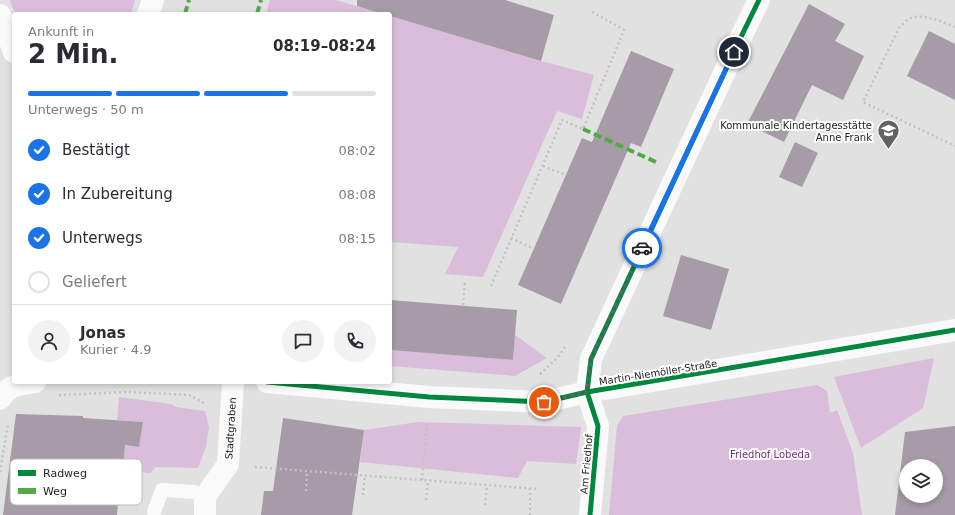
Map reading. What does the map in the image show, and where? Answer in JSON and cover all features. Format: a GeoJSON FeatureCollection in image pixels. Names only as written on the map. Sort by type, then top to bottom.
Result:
{"type":"FeatureCollection","features":[{"type":"Feature","properties":{"kind":"street"},"geometry":{"type":"LineString","coordinates":[[149,12],[153,0]]}},
{"type":"Feature","properties":{"kind":"street"},"geometry":{"type":"LineString","coordinates":[[587,392],[591,359],[759,0]]}},
{"type":"Feature","properties":{"kind":"street"},"geometry":{"type":"LineString","coordinates":[[0,15],[12,47]]}},
{"type":"Feature","properties":{"kind":"street","name":"Martin-Niemöller-Straße"},"geometry":{"type":"LineString","coordinates":[[289,384],[429,397],[544,402],[587,392],[955,330]]}},
{"type":"Feature","properties":{"kind":"street"},"geometry":{"type":"LineString","coordinates":[[4,408],[5,392],[12,386],[24,384]]}},
{"type":"Feature","properties":{"kind":"street","name":"Stadtgraben"},"geometry":{"type":"LineString","coordinates":[[205,506],[228,464],[233,384]]}},
{"type":"Feature","properties":{"kind":"street","name":"Am Friedhof"},"geometry":{"type":"LineString","coordinates":[[587,392],[598,426],[590,515]]}},
{"type":"Feature","properties":{"kind":"lane"},"geometry":{"type":"LineString","coordinates":[[154,512],[162,490],[194,492],[205,506]]}},
{"type":"Feature","properties":{"kind":"path"},"geometry":{"type":"LineString","coordinates":[[491,286],[562,120],[583,129],[624,30],[591,11]]}},
{"type":"Feature","properties":{"kind":"path"},"geometry":{"type":"LineString","coordinates":[[955,27],[935,19],[914,17],[907,20],[899,28],[863,102],[955,146]]}},
{"type":"Feature","properties":{"kind":"path"},"geometry":{"type":"LineString","coordinates":[[543,166],[566,176]]}},
{"type":"Feature","properties":{"kind":"path"},"geometry":{"type":"LineString","coordinates":[[511,238],[534,249]]}},
{"type":"Feature","properties":{"kind":"path"},"geometry":{"type":"LineString","coordinates":[[463,305],[465,281]]}},
{"type":"Feature","properties":{"kind":"path"},"geometry":{"type":"LineString","coordinates":[[538,376],[558,357],[565,346]]}},
{"type":"Feature","properties":{"kind":"path"},"geometry":{"type":"LineString","coordinates":[[58,395],[128,392],[189,395],[206,404]]}},
{"type":"Feature","properties":{"kind":"path"},"geometry":{"type":"LineString","coordinates":[[422,480],[429,397]]}},
{"type":"Feature","properties":{"kind":"path"},"geometry":{"type":"LineString","coordinates":[[0,472],[6,439],[4,408]]}},
{"type":"Feature","properties":{"kind":"path"},"geometry":{"type":"LineString","coordinates":[[228,464],[538,489]]}},
{"type":"Feature","properties":{"kind":"path"},"geometry":{"type":"LineString","coordinates":[[306,491],[307,471]]}},
{"type":"Feature","properties":{"kind":"path"},"geometry":{"type":"LineString","coordinates":[[363,496],[365,476]]}},
{"type":"Feature","properties":{"kind":"path"},"geometry":{"type":"LineString","coordinates":[[426,500],[428,481]]}},
{"type":"Feature","properties":{"kind":"path"},"geometry":{"type":"LineString","coordinates":[[485,505],[487,485]]}},
{"type":"Feature","properties":{"kind":"path"},"geometry":{"type":"LineString","coordinates":[[530,488],[530,515]]}},
{"type":"Feature","properties":{"kind":"green space"},"geometry":{"type":"Polygon","coordinates":[[[10,0],[135,0],[132,12],[14,12],[10,0]]]}},
{"type":"Feature","properties":{"kind":"green space"},"geometry":{"type":"Polygon","coordinates":[[[270,0],[336,0],[375,12],[267,12],[270,0]]]}},
{"type":"Feature","properties":{"kind":"green space"},"geometry":{"type":"Polygon","coordinates":[[[392,17],[541,61],[594,75],[582,119],[557,111],[483,277],[445,274],[458,247],[392,242],[392,17]]]}},
{"type":"Feature","properties":{"kind":"green space"},"geometry":{"type":"Polygon","coordinates":[[[515,335],[547,358],[515,376],[392,366],[392,350],[513,360],[515,335]]]}},
{"type":"Feature","properties":{"kind":"green space"},"geometry":{"type":"Polygon","coordinates":[[[934,358],[923,408],[861,448],[834,377],[934,358]]]}},
{"type":"Feature","properties":{"kind":"green space","name":"Friedhof Lobeda"},"geometry":{"type":"Polygon","coordinates":[[[817,385],[827,391],[830,413],[837,410],[853,453],[862,515],[609,515],[617,426],[623,416],[817,385]]]}},
{"type":"Feature","properties":{"kind":"green space"},"geometry":{"type":"Polygon","coordinates":[[[119,397],[171,404],[176,407],[205,411],[209,427],[206,447],[198,468],[156,467],[150,473],[142,472],[142,459],[118,459],[121,445],[139,447],[143,422],[117,420],[119,397]]]}},
{"type":"Feature","properties":{"kind":"green space"},"geometry":{"type":"Polygon","coordinates":[[[418,422],[581,427],[576,464],[527,461],[518,478],[360,462],[364,430],[418,422]]]}},
{"type":"Feature","properties":{"kind":"building"},"geometry":{"type":"Polygon","coordinates":[[[357,0],[505,0],[554,15],[541,61],[392,17],[392,12],[376,12],[357,6],[357,0]]]}},
{"type":"Feature","properties":{"kind":"building"},"geometry":{"type":"Polygon","coordinates":[[[809,4],[845,24],[835,41],[864,56],[843,100],[812,85],[784,142],[747,124],[809,4]]]}},
{"type":"Feature","properties":{"kind":"building"},"geometry":{"type":"Polygon","coordinates":[[[929,31],[955,44],[955,100],[907,76],[929,31]]]}},
{"type":"Feature","properties":{"kind":"building"},"geometry":{"type":"Polygon","coordinates":[[[631,51],[674,69],[641,147],[631,143],[561,304],[518,285],[582,138],[592,142],[631,51]]]}},
{"type":"Feature","properties":{"kind":"building"},"geometry":{"type":"Polygon","coordinates":[[[795,142],[818,153],[802,187],[779,177],[795,142]]]}},
{"type":"Feature","properties":{"kind":"building"},"geometry":{"type":"Polygon","coordinates":[[[681,255],[729,269],[711,330],[663,316],[681,255]]]}},
{"type":"Feature","properties":{"kind":"building"},"geometry":{"type":"Polygon","coordinates":[[[392,300],[517,310],[513,360],[392,350],[392,300]]]}},
{"type":"Feature","properties":{"kind":"building"},"geometry":{"type":"Polygon","coordinates":[[[16,414],[83,416],[83,418],[143,422],[139,447],[125,445],[124,459],[10,459],[16,414]]]}},
{"type":"Feature","properties":{"kind":"building"},"geometry":{"type":"Polygon","coordinates":[[[283,418],[364,430],[352,515],[261,515],[264,491],[273,491],[283,418]]]}},
{"type":"Feature","properties":{"kind":"building"},"geometry":{"type":"Polygon","coordinates":[[[955,426],[955,515],[895,515],[899,482],[899,503],[943,503],[943,459],[902,459],[905,432],[955,426]]]}},
{"type":"Feature","properties":{"kind":"building"},"geometry":{"type":"Polygon","coordinates":[[[10,461],[10,505],[118,505],[117,515],[3,515],[10,461]]]}},
{"type":"Feature","properties":{"kind":"marked path"},"geometry":{"type":"LineString","coordinates":[[186,12],[189,0]]}},
{"type":"Feature","properties":{"kind":"marked path"},"geometry":{"type":"LineString","coordinates":[[258,12],[261,0]]}},
{"type":"Feature","properties":{"kind":"marked path"},"geometry":{"type":"LineString","coordinates":[[583,129],[656,162]]}},
{"type":"Feature","properties":{"kind":"cycle path"},"geometry":{"type":"LineString","coordinates":[[590,515],[598,426],[587,392],[591,359],[759,0]]}},
{"type":"Feature","properties":{"kind":"cycle path"},"geometry":{"type":"LineString","coordinates":[[289,384],[429,397],[544,402],[587,392],[955,330]]}},
{"type":"Feature","properties":{"kind":"way so far"},"geometry":{"type":"LineString","coordinates":[[544,402],[587,392],[591,359],[642,248]]}},
{"type":"Feature","properties":{"kind":"place","name":"Kommunale Kindertagesstätte Anne Frank"},"geometry":{"type":"Point","coordinates":[888,150]}},
{"type":"Feature","properties":{"kind":"route"},"geometry":{"type":"LineString","coordinates":[[642,248],[734,52]]}}]}
